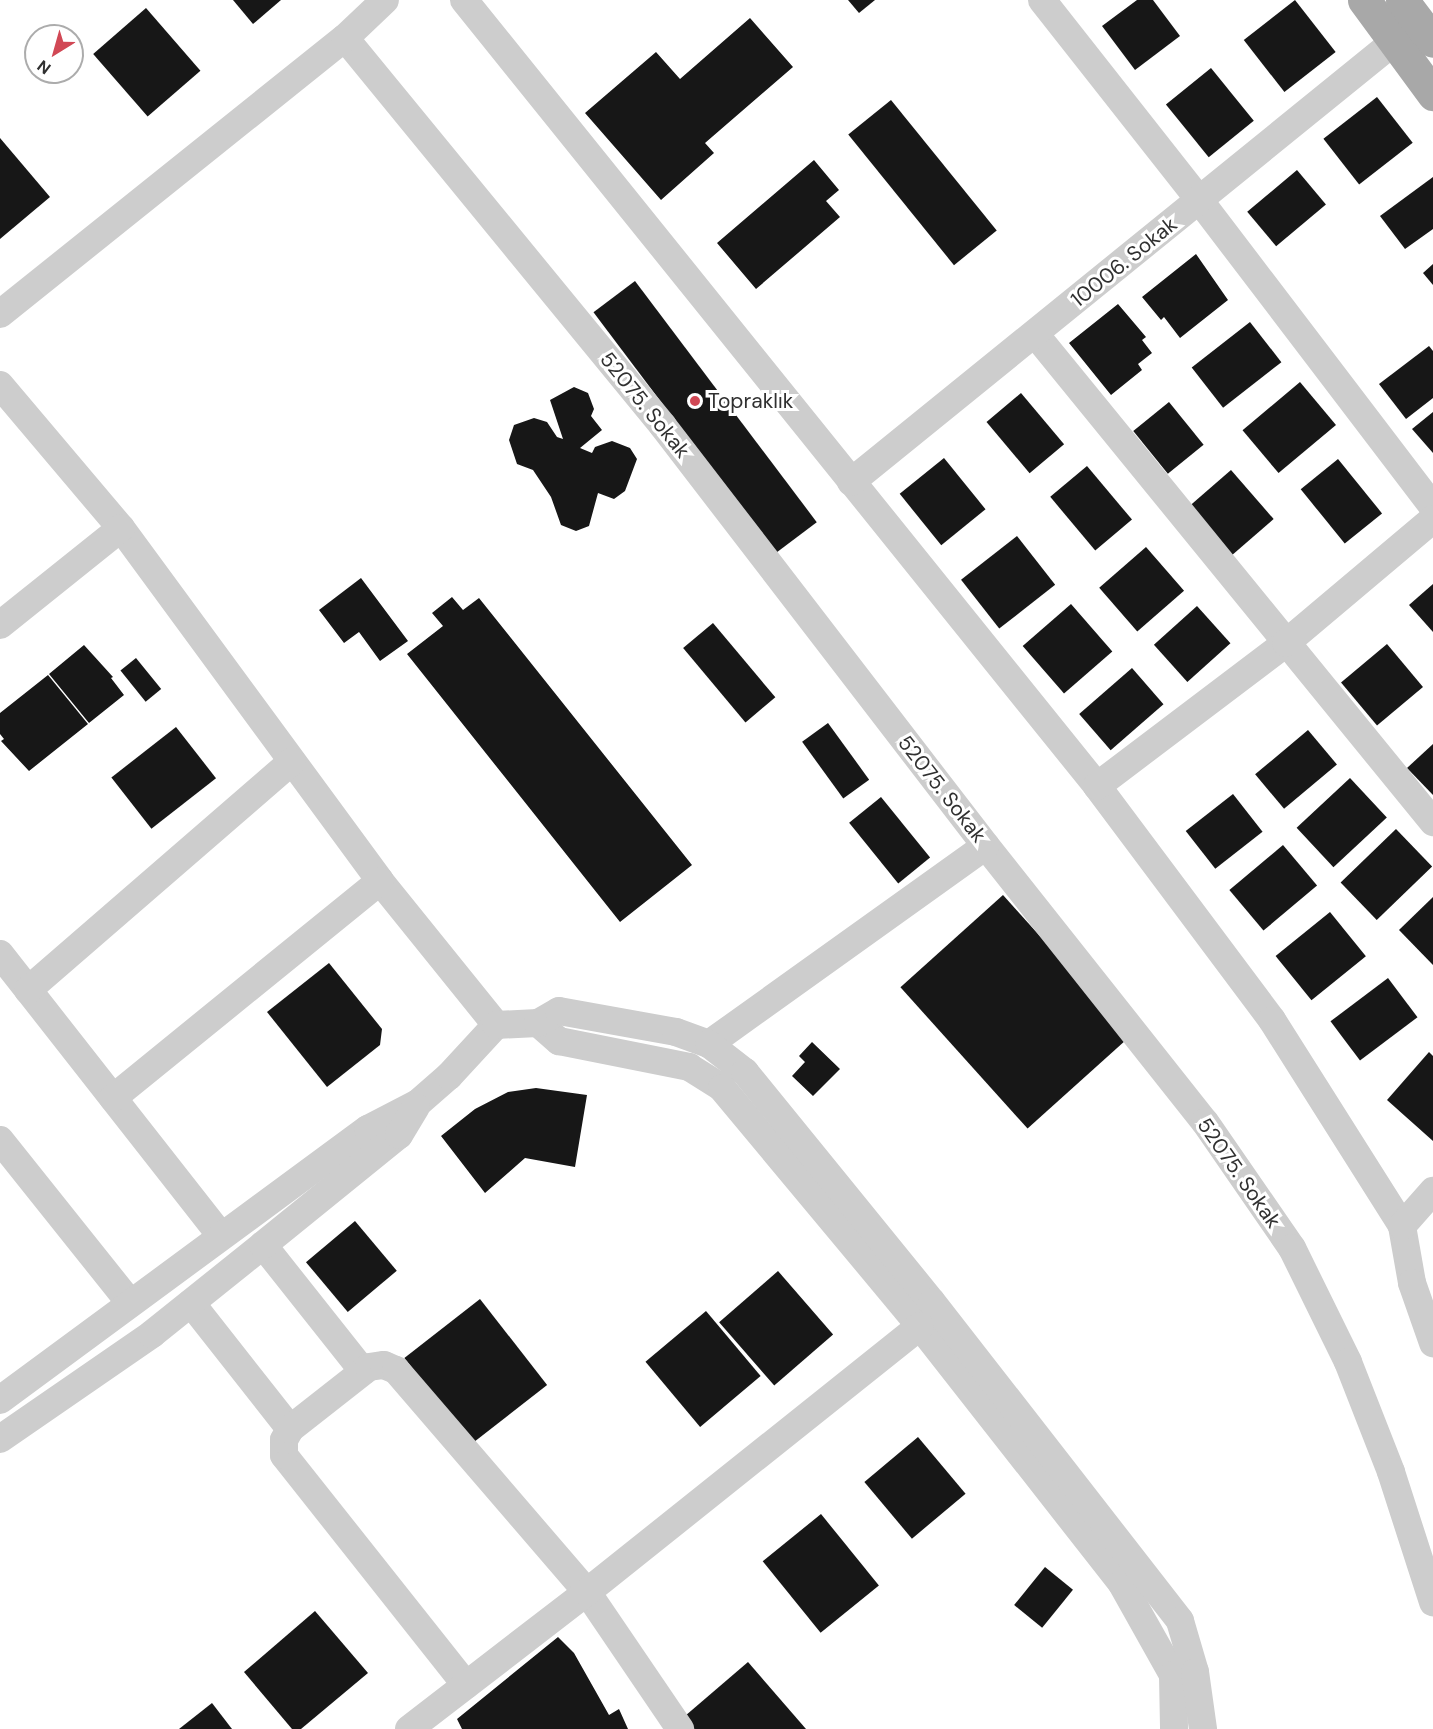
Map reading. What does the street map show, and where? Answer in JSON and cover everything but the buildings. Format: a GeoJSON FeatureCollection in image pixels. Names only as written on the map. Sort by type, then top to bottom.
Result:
{"type":"FeatureCollection","features":[{"type":"Feature","properties":{"kind":"main road"},"geometry":{"type":"LineString","coordinates":[[1364,0],[1416,23],[1433,94]]}},
{"type":"Feature","properties":{"kind":"street"},"geometry":{"type":"LineString","coordinates":[[464,0],[1097,786],[1272,1020],[1402,1226],[1412,1283],[1433,1343]]}},
{"type":"Feature","properties":{"kind":"street"},"geometry":{"type":"LineString","coordinates":[[1042,0],[1200,201],[1433,507]]}},
{"type":"Feature","properties":{"kind":"street"},"geometry":{"type":"LineString","coordinates":[[0,314],[345,38],[379,2]]}},
{"type":"Feature","properties":{"kind":"street","name":"10006. Sokak"},"geometry":{"type":"LineString","coordinates":[[851,482],[1200,201],[1416,23]]}},
{"type":"Feature","properties":{"kind":"street","name":"52075. Sokak"},"geometry":{"type":"LineString","coordinates":[[345,38],[663,426],[986,846],[1204,1122],[1292,1248],[1348,1362],[1391,1472],[1433,1602]]}},
{"type":"Feature","properties":{"kind":"street"},"geometry":{"type":"LineString","coordinates":[[1035,334],[1433,822]]}},
{"type":"Feature","properties":{"kind":"street"},"geometry":{"type":"LineString","coordinates":[[0,385],[121,528],[380,881],[496,1025]]}},
{"type":"Feature","properties":{"kind":"street"},"geometry":{"type":"LineString","coordinates":[[1097,786],[1286,643],[1433,519]]}},
{"type":"Feature","properties":{"kind":"street"},"geometry":{"type":"LineString","coordinates":[[0,625],[121,528]]}},
{"type":"Feature","properties":{"kind":"street"},"geometry":{"type":"LineString","coordinates":[[28,990],[292,761]]}},
{"type":"Feature","properties":{"kind":"street"},"geometry":{"type":"LineString","coordinates":[[709,1044],[986,846]]}},
{"type":"Feature","properties":{"kind":"street"},"geometry":{"type":"LineString","coordinates":[[112,1098],[380,881]]}},
{"type":"Feature","properties":{"kind":"street"},"geometry":{"type":"LineString","coordinates":[[0,954],[220,1236]]}},
{"type":"Feature","properties":{"kind":"street"},"geometry":{"type":"LineString","coordinates":[[0,1400],[368,1129],[418,1103],[449,1076],[496,1025],[538,1023],[559,1011],[676,1032],[709,1044],[745,1072],[932,1302],[1180,1621],[1195,1672],[1203,1729]]}},
{"type":"Feature","properties":{"kind":"street"},"geometry":{"type":"LineString","coordinates":[[538,1023],[559,1041],[689,1067],[722,1088],[920,1326],[1122,1584],[1173,1675],[1174,1729]]}},
{"type":"Feature","properties":{"kind":"street"},"geometry":{"type":"LineString","coordinates":[[0,1439],[152,1334],[191,1303],[399,1135],[418,1103]]}},
{"type":"Feature","properties":{"kind":"street"},"geometry":{"type":"LineString","coordinates":[[0,1140],[130,1303]]}},
{"type":"Feature","properties":{"kind":"street"},"geometry":{"type":"LineString","coordinates":[[1402,1226],[1433,1191]]}},
{"type":"Feature","properties":{"kind":"street"},"geometry":{"type":"LineString","coordinates":[[263,1245],[363,1371]]}},
{"type":"Feature","properties":{"kind":"street"},"geometry":{"type":"LineString","coordinates":[[191,1303],[290,1429]]}},
{"type":"Feature","properties":{"kind":"street"},"geometry":{"type":"LineString","coordinates":[[409,1729],[587,1592],[920,1326]]}},
{"type":"Feature","properties":{"kind":"street"},"geometry":{"type":"LineString","coordinates":[[466,1686],[287,1462],[283,1447],[290,1429],[363,1371],[377,1365],[396,1370],[587,1592],[680,1729]]}},
{"type":"Feature","properties":{"kind":"place","name":"Topraklık"},"geometry":{"type":"Point","coordinates":[695,401]}}]}
